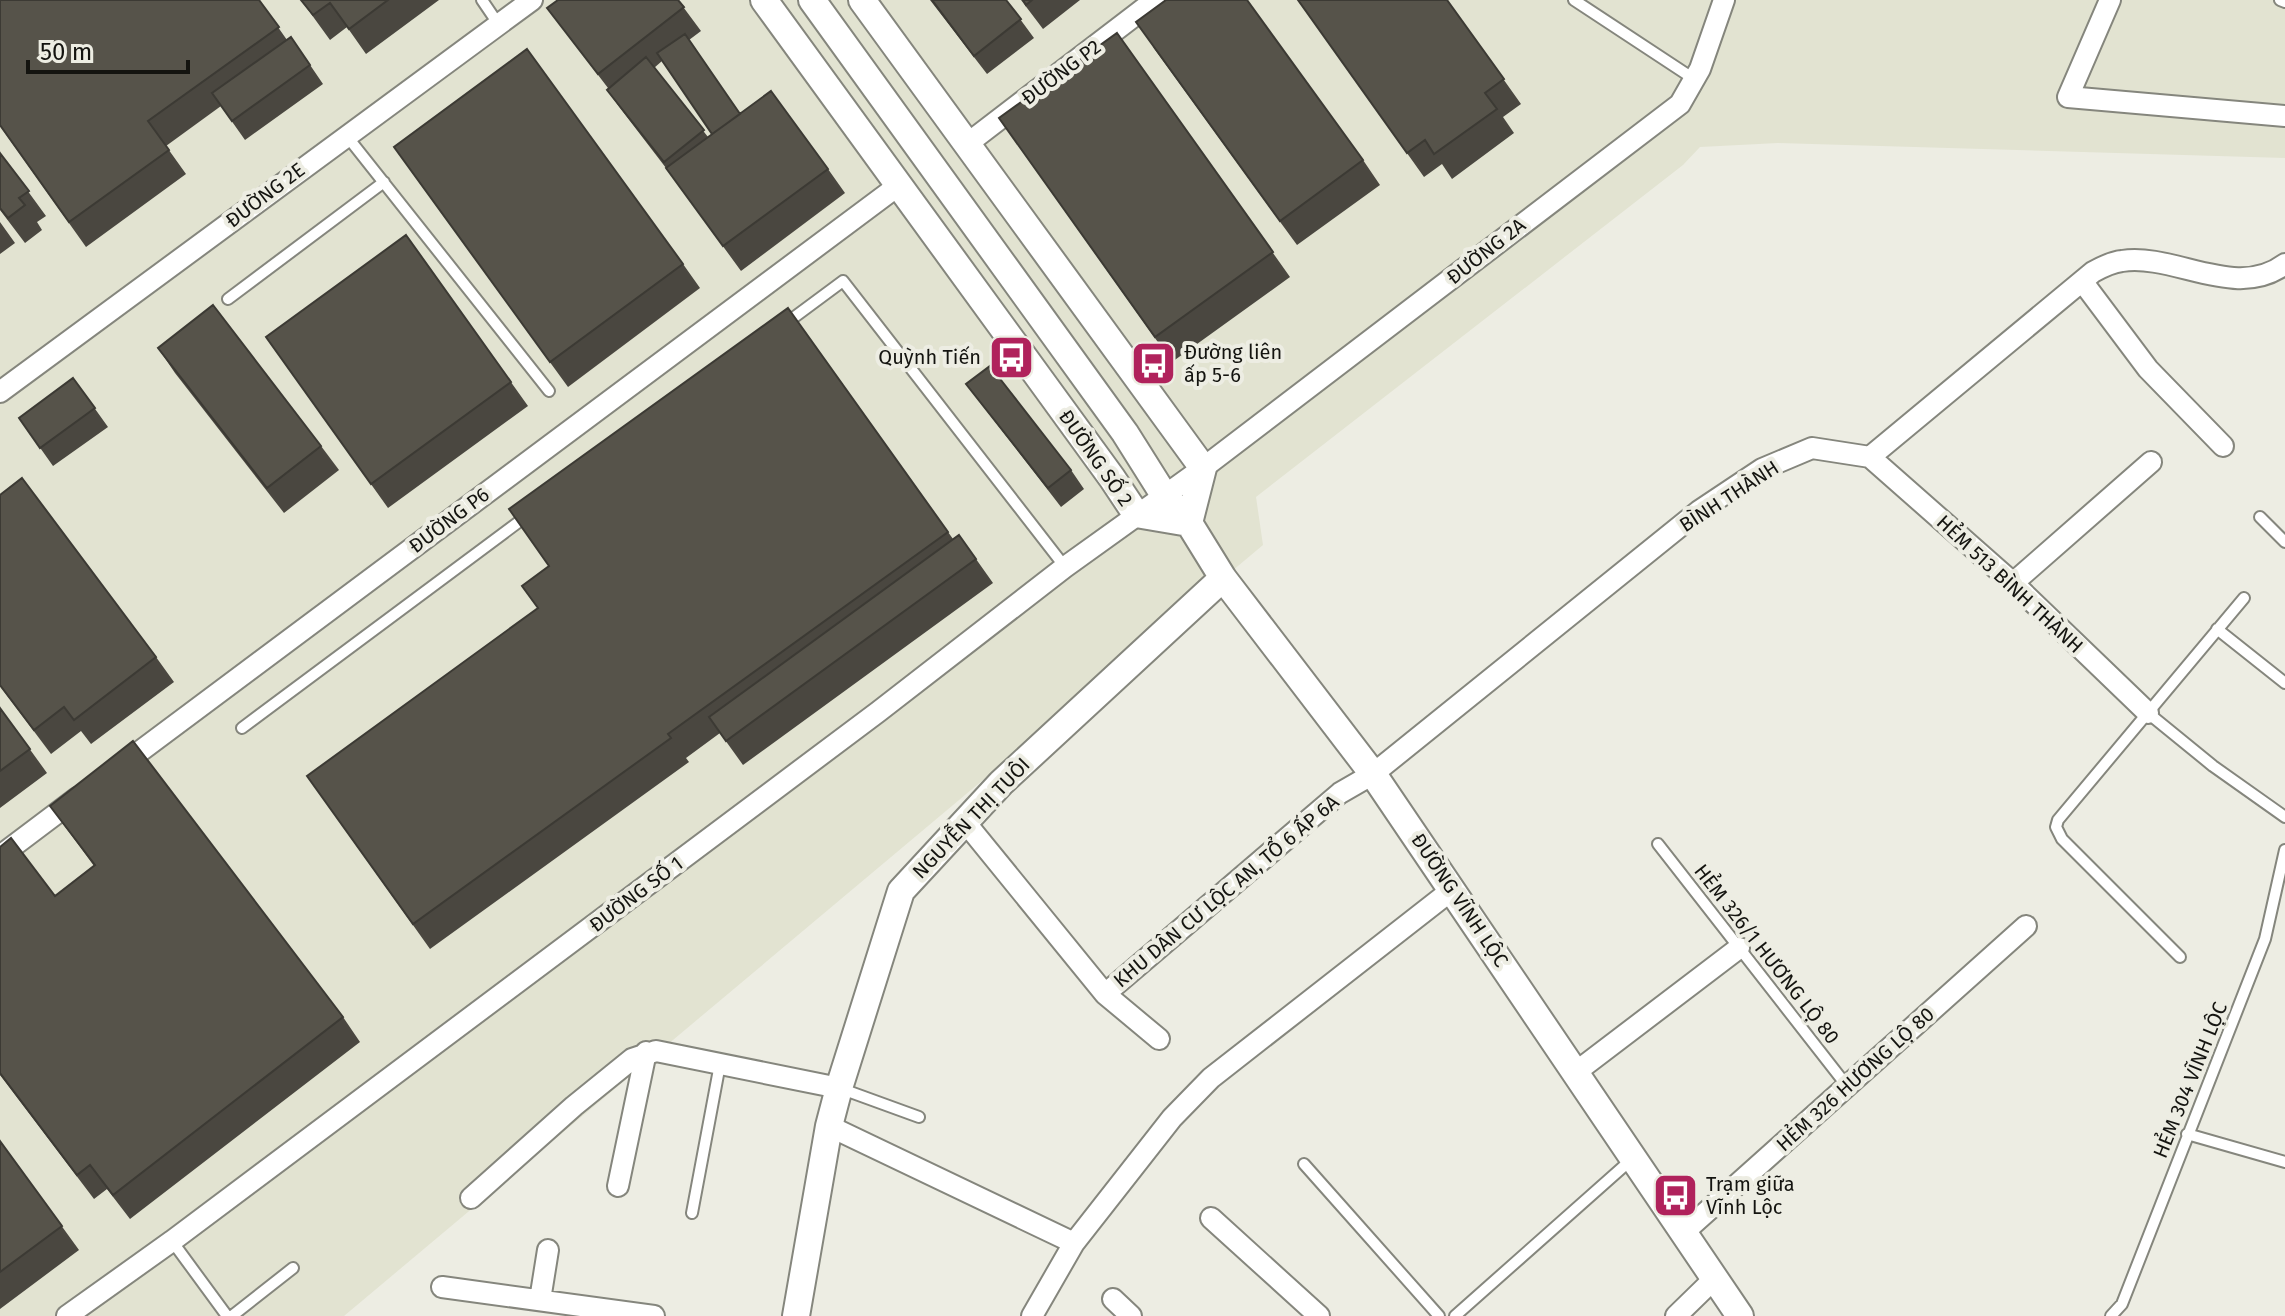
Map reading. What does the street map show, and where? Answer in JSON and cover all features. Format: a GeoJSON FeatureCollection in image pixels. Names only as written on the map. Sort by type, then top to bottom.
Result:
{"type":"FeatureCollection","features":[{"type":"Feature","properties":{"kind":"main road","name":"ĐƯỜNG SỐ 2"},"geometry":{"type":"LineString","coordinates":[[764,0],[1136,514],[1189,523]]}},
{"type":"Feature","properties":{"kind":"main road","name":"ĐƯỜNG SỐ 2"},"geometry":{"type":"LineString","coordinates":[[812,0],[1142,457],[1164,495]]}},
{"type":"Feature","properties":{"kind":"main road"},"geometry":{"type":"LineString","coordinates":[[862,0],[1203,468],[1189,523]]}},
{"type":"Feature","properties":{"kind":"main road","name":"ĐƯỜNG VĨNH LỘC"},"geometry":{"type":"LineString","coordinates":[[1164,495],[1189,523],[1223,578],[1373,774],[1740,1316]]}},
{"type":"Feature","properties":{"kind":"main road","name":"NGUYỄN THỊ TUÔI"},"geometry":{"type":"LineString","coordinates":[[796,1316],[829,1126],[901,891],[1001,783],[1223,578]]}},
{"type":"Feature","properties":{"kind":"street","name":"ĐƯỜNG 2E"},"geometry":{"type":"LineString","coordinates":[[0,392],[532,0]]}},
{"type":"Feature","properties":{"kind":"street","name":"ĐƯỜNG P2"},"geometry":{"type":"LineString","coordinates":[[967,144],[1155,0]]}},
{"type":"Feature","properties":{"kind":"street","name":"ĐƯỜNG 2A"},"geometry":{"type":"LineString","coordinates":[[1203,468],[1680,104],[1694,79],[1724,0]]}},
{"type":"Feature","properties":{"kind":"street"},"geometry":{"type":"LineString","coordinates":[[2110,0],[2068,97],[2285,116]]}},
{"type":"Feature","properties":{"kind":"street","name":"ĐƯỜNG P6"},"geometry":{"type":"LineString","coordinates":[[0,856],[899,185]]}},
{"type":"Feature","properties":{"kind":"street"},"geometry":{"type":"LineString","coordinates":[[1870,457],[2093,272],[2120,261],[2146,261],[2242,278],[2270,273],[2285,264]]}},
{"type":"Feature","properties":{"kind":"street"},"geometry":{"type":"LineString","coordinates":[[2082,281],[2148,369],[2223,446]]}},
{"type":"Feature","properties":{"kind":"street","name":"BÌNH THÀNH"},"geometry":{"type":"LineString","coordinates":[[1373,774],[1699,511],[1762,469],[1812,448],[1870,457]]}},
{"type":"Feature","properties":{"kind":"street","name":"HẺM 513 BÌNH THÀNH"},"geometry":{"type":"LineString","coordinates":[[1870,457],[2013,583],[2148,713]]}},
{"type":"Feature","properties":{"kind":"street"},"geometry":{"type":"LineString","coordinates":[[2013,583],[2151,462]]}},
{"type":"Feature","properties":{"kind":"street","name":"ĐƯỜNG SỐ 1"},"geometry":{"type":"LineString","coordinates":[[67,1316],[172,1241],[878,712],[1136,514],[1203,468]]}},
{"type":"Feature","properties":{"kind":"street","name":"KHU DÂN CƯ LỘC AN, TỔ 6 ẤP 6A"},"geometry":{"type":"LineString","coordinates":[[965,822],[1105,994],[1340,793],[1373,774]]}},
{"type":"Feature","properties":{"kind":"street"},"geometry":{"type":"LineString","coordinates":[[1032,1316],[1074,1243],[1172,1118],[1211,1078],[1453,889]]}},
{"type":"Feature","properties":{"kind":"street","name":"HẺM 326 HƯƠNG LỘ 80"},"geometry":{"type":"LineString","coordinates":[[1684,1232],[2026,926]]}},
{"type":"Feature","properties":{"kind":"street"},"geometry":{"type":"LineString","coordinates":[[1576,1072],[1739,948]]}},
{"type":"Feature","properties":{"kind":"street"},"geometry":{"type":"LineString","coordinates":[[1105,994],[1159,1039]]}},
{"type":"Feature","properties":{"kind":"street"},"geometry":{"type":"LineString","coordinates":[[471,1198],[574,1106],[632,1059],[646,1052],[720,1062],[839,1088]]}},
{"type":"Feature","properties":{"kind":"street"},"geometry":{"type":"LineString","coordinates":[[618,1186],[646,1052]]}},
{"type":"Feature","properties":{"kind":"street"},"geometry":{"type":"LineString","coordinates":[[829,1126],[1074,1243]]}},
{"type":"Feature","properties":{"kind":"street"},"geometry":{"type":"LineString","coordinates":[[1211,1218],[1319,1316]]}},
{"type":"Feature","properties":{"kind":"street"},"geometry":{"type":"LineString","coordinates":[[540,1300],[548,1250]]}},
{"type":"Feature","properties":{"kind":"street"},"geometry":{"type":"LineString","coordinates":[[1676,1316],[1714,1279]]}},
{"type":"Feature","properties":{"kind":"street"},"geometry":{"type":"LineString","coordinates":[[442,1287],[654,1316]]}},
{"type":"Feature","properties":{"kind":"street"},"geometry":{"type":"LineString","coordinates":[[1113,1299],[1131,1316]]}},
{"type":"Feature","properties":{"kind":"lane"},"geometry":{"type":"LineString","coordinates":[[482,0],[499,25]]}},
{"type":"Feature","properties":{"kind":"lane"},"geometry":{"type":"LineString","coordinates":[[1574,0],[1694,79]]}},
{"type":"Feature","properties":{"kind":"lane"},"geometry":{"type":"LineString","coordinates":[[346,135],[549,391]]}},
{"type":"Feature","properties":{"kind":"lane"},"geometry":{"type":"LineString","coordinates":[[228,299],[384,182]]}},
{"type":"Feature","properties":{"kind":"lane"},"geometry":{"type":"LineString","coordinates":[[779,329],[843,281],[1065,567]]}},
{"type":"Feature","properties":{"kind":"lane"},"geometry":{"type":"LineString","coordinates":[[242,728],[536,510]]}},
{"type":"Feature","properties":{"kind":"lane"},"geometry":{"type":"LineString","coordinates":[[2260,517],[2285,542]]}},
{"type":"Feature","properties":{"kind":"lane"},"geometry":{"type":"LineString","coordinates":[[2180,957],[2062,839],[2056,827],[2058,820],[2244,598]]}},
{"type":"Feature","properties":{"kind":"lane"},"geometry":{"type":"LineString","coordinates":[[2217,629],[2285,683]]}},
{"type":"Feature","properties":{"kind":"lane"},"geometry":{"type":"LineString","coordinates":[[2148,713],[2213,766],[2285,817]]}},
{"type":"Feature","properties":{"kind":"lane","name":"HẺM 326/1 HƯƠNG LỘ 80"},"geometry":{"type":"LineString","coordinates":[[1658,844],[1847,1086]]}},
{"type":"Feature","properties":{"kind":"lane","name":"HẺM 304 VĨNH LỘC"},"geometry":{"type":"LineString","coordinates":[[2111,1316],[2122,1304],[2265,939],[2285,850]]}},
{"type":"Feature","properties":{"kind":"lane"},"geometry":{"type":"LineString","coordinates":[[692,1213],[720,1062]]}},
{"type":"Feature","properties":{"kind":"lane"},"geometry":{"type":"LineString","coordinates":[[839,1088],[919,1117]]}},
{"type":"Feature","properties":{"kind":"lane"},"geometry":{"type":"LineString","coordinates":[[2187,1134],[2285,1162]]}},
{"type":"Feature","properties":{"kind":"lane"},"geometry":{"type":"LineString","coordinates":[[1455,1316],[1634,1157]]}},
{"type":"Feature","properties":{"kind":"lane"},"geometry":{"type":"LineString","coordinates":[[1304,1164],[1439,1316]]}},
{"type":"Feature","properties":{"kind":"lane"},"geometry":{"type":"LineString","coordinates":[[172,1241],[230,1316],[293,1268]]}},
{"type":"Feature","properties":{"kind":"shaded area"},"geometry":{"type":"Polygon","coordinates":[[[0,0],[2285,0],[2285,158],[1778,143],[1700,147],[1683,165],[1256,497],[1263,545],[344,1316],[0,1316],[0,0]]]}},
{"type":"Feature","properties":{"kind":"building"},"geometry":{"type":"Polygon","coordinates":[[[0,0],[259,0],[279,27],[148,121],[169,150],[69,222],[0,125],[0,0]]]}},
{"type":"Feature","properties":{"kind":"building"},"geometry":{"type":"Polygon","coordinates":[[[301,0],[388,0],[349,29],[330,3],[313,15],[301,0]]]}},
{"type":"Feature","properties":{"kind":"building"},"geometry":{"type":"Polygon","coordinates":[[[558,0],[678,0],[684,7],[598,74],[547,8],[558,0]]]}},
{"type":"Feature","properties":{"kind":"building"},"geometry":{"type":"Polygon","coordinates":[[[932,0],[1006,0],[1021,19],[974,56],[932,0]]]}},
{"type":"Feature","properties":{"kind":"building"},"geometry":{"type":"Polygon","coordinates":[[[1166,0],[1247,0],[1363,160],[1280,221],[1136,22],[1166,0]]]}},
{"type":"Feature","properties":{"kind":"building"},"geometry":{"type":"Polygon","coordinates":[[[1298,0],[1447,0],[1504,79],[1485,93],[1497,109],[1434,154],[1425,140],[1407,153],[1298,0]]]}},
{"type":"Feature","properties":{"kind":"building"},"geometry":{"type":"Polygon","coordinates":[[[1117,33],[1273,252],[1155,337],[999,118],[1117,33]]]}},
{"type":"Feature","properties":{"kind":"building"},"geometry":{"type":"Polygon","coordinates":[[[685,34],[740,114],[712,134],[657,53],[685,34]]]}},
{"type":"Feature","properties":{"kind":"building"},"geometry":{"type":"Polygon","coordinates":[[[291,37],[310,65],[232,121],[212,93],[291,37]]]}},
{"type":"Feature","properties":{"kind":"building"},"geometry":{"type":"Polygon","coordinates":[[[527,49],[683,264],[550,362],[394,147],[527,49]]]}},
{"type":"Feature","properties":{"kind":"building"},"geometry":{"type":"Polygon","coordinates":[[[646,57],[704,130],[664,162],[607,90],[646,57]]]}},
{"type":"Feature","properties":{"kind":"building"},"geometry":{"type":"Polygon","coordinates":[[[771,91],[828,169],[723,246],[666,168],[771,91]]]}},
{"type":"Feature","properties":{"kind":"building"},"geometry":{"type":"Polygon","coordinates":[[[0,153],[29,191],[19,198],[25,205],[8,218],[0,208],[0,153]]]}},
{"type":"Feature","properties":{"kind":"building"},"geometry":{"type":"Polygon","coordinates":[[[406,235],[511,382],[371,484],[266,337],[406,235]]]}},
{"type":"Feature","properties":{"kind":"building"},"geometry":{"type":"Polygon","coordinates":[[[213,305],[321,446],[267,488],[158,348],[213,305]]]}},
{"type":"Feature","properties":{"kind":"building"},"geometry":{"type":"Polygon","coordinates":[[[788,308],[948,532],[668,734],[671,738],[413,924],[307,776],[538,608],[522,586],[549,566],[509,509],[788,308]]]}},
{"type":"Feature","properties":{"kind":"building"},"geometry":{"type":"Polygon","coordinates":[[[990,366],[1071,470],[1048,488],[966,384],[990,366]]]}},
{"type":"Feature","properties":{"kind":"building"},"geometry":{"type":"Polygon","coordinates":[[[73,378],[95,408],[40,448],[19,418],[73,378]]]}},
{"type":"Feature","properties":{"kind":"building"},"geometry":{"type":"Polygon","coordinates":[[[22,478],[156,657],[74,720],[64,707],[34,730],[0,685],[0,495],[22,478]]]}},
{"type":"Feature","properties":{"kind":"building"},"geometry":{"type":"Polygon","coordinates":[[[959,535],[976,559],[726,741],[709,717],[959,535]]]}},
{"type":"Feature","properties":{"kind":"building"},"geometry":{"type":"Polygon","coordinates":[[[0,708],[30,749],[0,771],[0,708]]]}},
{"type":"Feature","properties":{"kind":"building"},"geometry":{"type":"Polygon","coordinates":[[[133,741],[343,1017],[113,1195],[90,1165],[77,1175],[0,1073],[0,847],[11,838],[55,896],[95,865],[50,806],[133,741]]]}},
{"type":"Feature","properties":{"kind":"building"},"geometry":{"type":"Polygon","coordinates":[[[0,1141],[62,1226],[0,1272],[0,1141]]]}},
{"type":"Feature","properties":{"kind":"place","name":"Quỳnh Tiến"},"geometry":{"type":"Point","coordinates":[1012,357]}},
{"type":"Feature","properties":{"kind":"place","name":"Đường liên ấp 5-6"},"geometry":{"type":"Point","coordinates":[1153,363]}},
{"type":"Feature","properties":{"kind":"place","name":"Trạm giữa Vĩnh Lộc"},"geometry":{"type":"Point","coordinates":[1675,1196]}}]}
